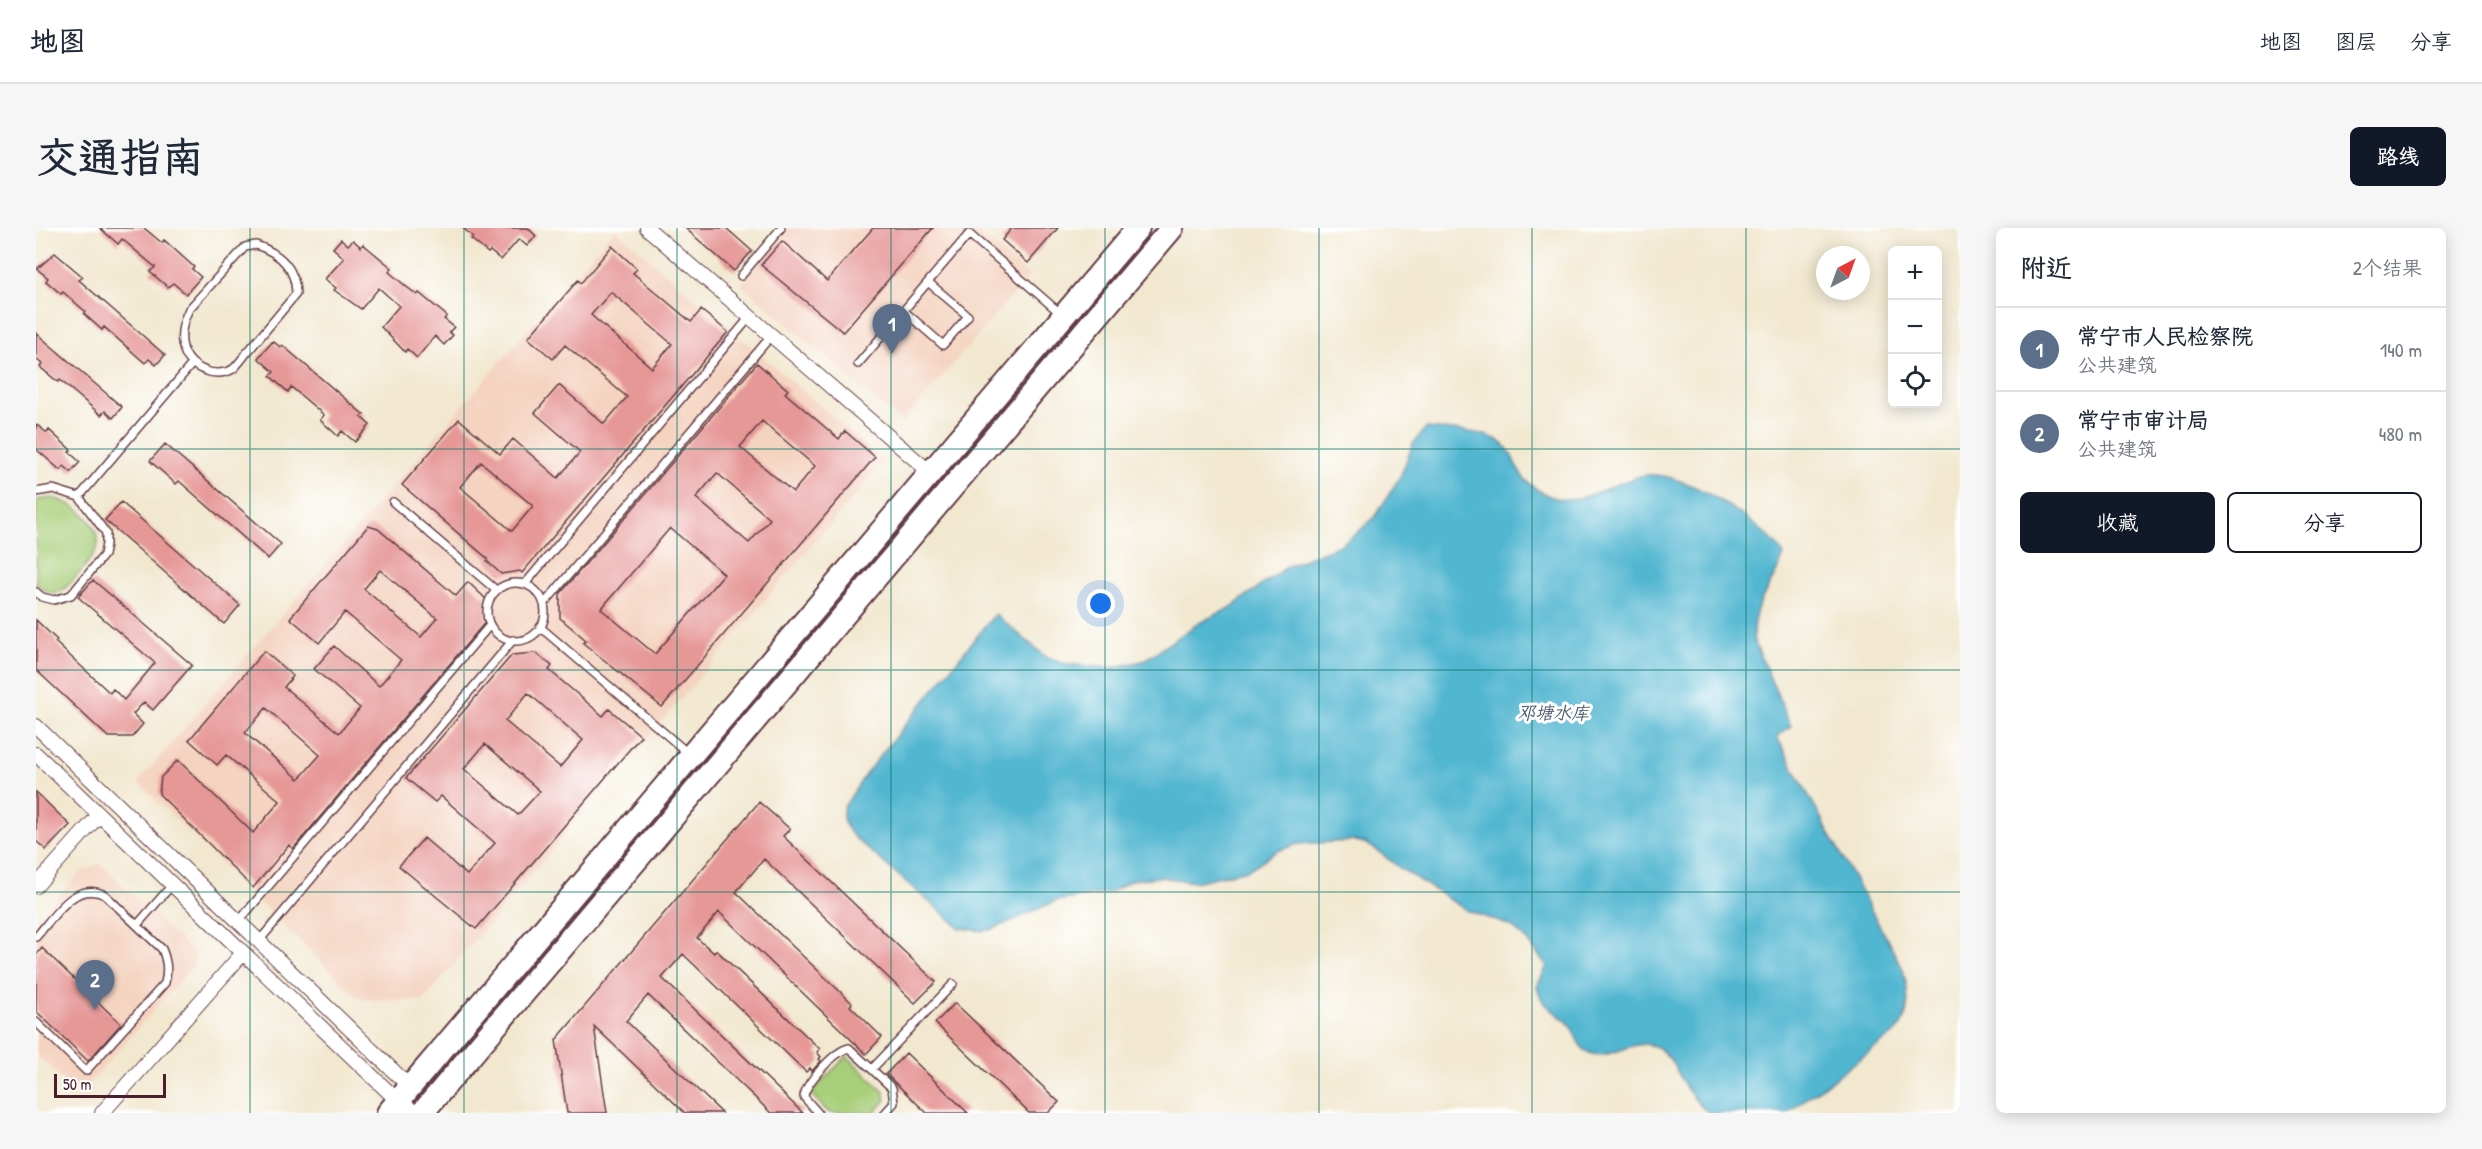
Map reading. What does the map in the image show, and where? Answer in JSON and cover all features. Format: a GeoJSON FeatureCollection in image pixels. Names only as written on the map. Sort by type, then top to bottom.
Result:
{"type":"FeatureCollection","features":[{"type":"Feature","properties":{"kind":"main road"},"geometry":{"type":"LineString","coordinates":[[414,1106],[692,756],[1138,228]]}},
{"type":"Feature","properties":{"kind":"main road"},"geometry":{"type":"LineString","coordinates":[[414,1106],[975,463],[1172,228]]}},
{"type":"Feature","properties":{"kind":"street"},"geometry":{"type":"LineString","coordinates":[[647,228],[932,474]]}},
{"type":"Feature","properties":{"kind":"street"},"geometry":{"type":"LineString","coordinates":[[36,726],[259,941],[414,1106]]}},
{"type":"Feature","properties":{"kind":"street"},"geometry":{"type":"LineString","coordinates":[[36,754],[243,953],[414,1106]]}},
{"type":"Feature","properties":{"kind":"street"},"geometry":{"type":"LineString","coordinates":[[36,886],[99,814]]}},
{"type":"Feature","properties":{"kind":"street"},"geometry":{"type":"LineString","coordinates":[[102,1113],[243,953]]}},
{"type":"Feature","properties":{"kind":"lane"},"geometry":{"type":"LineString","coordinates":[[741,276],[781,228]]}},
{"type":"Feature","properties":{"kind":"lane"},"geometry":{"type":"LineString","coordinates":[[858,364],[969,234],[1065,316]]}},
{"type":"Feature","properties":{"kind":"lane"},"geometry":{"type":"LineString","coordinates":[[256,245],[279,257],[296,280],[296,294],[233,369],[211,374],[192,364],[183,352],[181,335],[184,319],[189,309],[245,247],[256,245]]}},
{"type":"Feature","properties":{"kind":"lane"},"geometry":{"type":"LineString","coordinates":[[904,310],[944,345],[968,316],[928,282]]}},
{"type":"Feature","properties":{"kind":"lane"},"geometry":{"type":"LineString","coordinates":[[525,584],[750,317]]}},
{"type":"Feature","properties":{"kind":"lane"},"geometry":{"type":"LineString","coordinates":[[544,604],[772,335]]}},
{"type":"Feature","properties":{"kind":"lane"},"geometry":{"type":"LineString","coordinates":[[79,497],[192,364]]}},
{"type":"Feature","properties":{"kind":"lane"},"geometry":{"type":"LineString","coordinates":[[36,492],[53,489],[79,497],[105,533],[104,555],[70,596],[54,600],[42,597],[36,592]]}},
{"type":"Feature","properties":{"kind":"lane"},"geometry":{"type":"LineString","coordinates":[[393,502],[496,590]]}},
{"type":"Feature","properties":{"kind":"lane"},"geometry":{"type":"LineString","coordinates":[[510,583],[525,584],[537,592],[544,604],[543,620],[540,627],[529,638],[513,640],[504,638],[490,625],[486,610],[496,590],[510,583]]}},
{"type":"Feature","properties":{"kind":"lane"},"geometry":{"type":"LineString","coordinates":[[239,921],[490,625]]}},
{"type":"Feature","properties":{"kind":"lane"},"geometry":{"type":"LineString","coordinates":[[540,627],[692,756]]}},
{"type":"Feature","properties":{"kind":"lane"},"geometry":{"type":"LineString","coordinates":[[259,941],[513,640]]}},
{"type":"Feature","properties":{"kind":"lane"},"geometry":{"type":"LineString","coordinates":[[137,925],[172,885]]}},
{"type":"Feature","properties":{"kind":"lane"},"geometry":{"type":"LineString","coordinates":[[36,937],[74,895],[84,890],[105,895],[162,949],[166,958],[165,983],[86,1071],[36,1022]]}},
{"type":"Feature","properties":{"kind":"lane"},"geometry":{"type":"LineString","coordinates":[[872,1069],[953,984]]}},
{"type":"Feature","properties":{"kind":"lane"},"geometry":{"type":"LineString","coordinates":[[818,1113],[804,1097],[808,1084],[841,1049],[849,1048],[892,1088],[894,1103],[885,1113]]}},
{"type":"Feature","properties":{"kind":"shaded area"},"geometry":{"type":"Polygon","coordinates":[[[789,228],[973,228],[1029,276],[902,423],[741,284],[789,228]]]}},
{"type":"Feature","properties":{"kind":"shaded area"},"geometry":{"type":"Polygon","coordinates":[[[615,229],[884,461],[423,1001],[359,999],[138,782],[615,229]]]}},
{"type":"Feature","properties":{"kind":"shaded area"},"geometry":{"type":"Polygon","coordinates":[[[100,863],[196,955],[193,966],[79,1095],[36,1054],[36,922],[79,873],[100,863]]]}},
{"type":"Feature","properties":{"kind":"green space"},"geometry":{"type":"Polygon","coordinates":[[[52,498],[76,508],[89,520],[97,536],[98,544],[93,555],[76,577],[61,591],[54,593],[36,584],[36,500],[52,498]]]}},
{"type":"Feature","properties":{"kind":"green space"},"geometry":{"type":"Polygon","coordinates":[[[847,1056],[884,1092],[886,1100],[874,1113],[829,1113],[812,1095],[815,1088],[847,1056]]]}},
{"type":"Feature","properties":{"kind":"water","name":"邓塘水库"},"geometry":{"type":"Polygon","coordinates":[[[1426,428],[1492,437],[1509,450],[1519,471],[1529,483],[1542,492],[1558,498],[1581,498],[1644,475],[1676,479],[1706,493],[1737,512],[1766,534],[1784,555],[1758,607],[1753,629],[1754,641],[1791,726],[1777,737],[1903,969],[1908,995],[1907,1011],[1895,1033],[1787,1113],[1709,1113],[1689,1092],[1668,1056],[1658,1048],[1649,1045],[1631,1046],[1603,1054],[1586,1051],[1569,1024],[1548,1006],[1538,992],[1537,986],[1547,966],[1528,941],[1511,926],[1468,911],[1401,869],[1365,843],[1354,841],[1298,844],[1277,851],[1248,870],[1194,882],[1160,877],[1131,880],[1111,892],[1056,901],[993,929],[982,931],[960,928],[856,839],[845,824],[844,807],[867,772],[995,614],[1045,656],[1065,664],[1110,668],[1143,661],[1199,623],[1230,608],[1288,566],[1340,545],[1358,532],[1375,517],[1401,475],[1413,444],[1426,428]]]}},
{"type":"Feature","properties":{"kind":"building"},"geometry":{"type":"Polygon","coordinates":[[[100,228],[144,228],[162,243],[164,240],[194,267],[192,269],[201,277],[186,294],[173,283],[168,287],[150,272],[155,267],[122,239],[118,244],[100,228]]]}},
{"type":"Feature","properties":{"kind":"building"},"geometry":{"type":"Polygon","coordinates":[[[463,228],[528,228],[536,236],[527,246],[519,239],[501,260],[471,239],[473,237],[463,228]]]}},
{"type":"Feature","properties":{"kind":"building"},"geometry":{"type":"Polygon","coordinates":[[[685,228],[726,228],[752,251],[734,271],[685,228]]]}},
{"type":"Feature","properties":{"kind":"building"},"geometry":{"type":"Polygon","coordinates":[[[873,228],[933,228],[843,332],[761,265],[782,241],[827,281],[873,228]]]}},
{"type":"Feature","properties":{"kind":"building"},"geometry":{"type":"Polygon","coordinates":[[[1012,228],[1058,228],[1028,263],[1002,240],[1012,228]]]}},
{"type":"Feature","properties":{"kind":"building"},"geometry":{"type":"Polygon","coordinates":[[[341,239],[348,245],[353,240],[361,247],[363,244],[392,268],[389,272],[447,316],[444,319],[454,327],[449,332],[453,335],[444,345],[435,336],[417,358],[407,349],[405,352],[381,327],[399,306],[379,288],[361,309],[334,290],[336,288],[325,279],[344,258],[333,248],[341,239]]]}},
{"type":"Feature","properties":{"kind":"building"},"geometry":{"type":"Polygon","coordinates":[[[612,246],[637,269],[633,273],[691,322],[701,310],[728,332],[522,573],[520,571],[501,574],[487,561],[488,559],[402,485],[459,419],[500,454],[513,439],[558,478],[580,452],[535,413],[559,385],[604,424],[627,397],[565,345],[553,359],[528,338],[578,280],[581,283],[612,246]],[[611,292],[591,315],[652,368],[672,344],[611,292]],[[481,462],[460,487],[512,531],[533,506],[481,462]]]}},
{"type":"Feature","properties":{"kind":"building"},"geometry":{"type":"Polygon","coordinates":[[[55,253],[83,277],[79,280],[165,355],[156,365],[149,359],[145,363],[104,327],[102,330],[63,292],[61,294],[46,281],[48,278],[37,269],[55,253]]]}},
{"type":"Feature","properties":{"kind":"building"},"geometry":{"type":"Polygon","coordinates":[[[36,333],[122,407],[113,418],[105,411],[101,415],[60,380],[58,382],[40,367],[42,364],[36,359],[36,333]]]}},
{"type":"Feature","properties":{"kind":"building"},"geometry":{"type":"Polygon","coordinates":[[[273,341],[280,347],[282,345],[364,415],[361,417],[370,425],[355,442],[342,431],[338,436],[320,420],[324,415],[291,387],[288,392],[270,376],[274,372],[258,358],[273,341]]]}},
{"type":"Feature","properties":{"kind":"building"},"geometry":{"type":"Polygon","coordinates":[[[757,363],[788,390],[785,393],[839,439],[845,431],[875,457],[662,707],[583,643],[586,640],[560,618],[560,594],[757,363]],[[762,421],[740,447],[793,492],[815,466],[762,421]],[[717,473],[696,498],[749,543],[770,519],[717,473]],[[670,528],[601,609],[655,654],[724,574],[670,528]]]}},
{"type":"Feature","properties":{"kind":"building"},"geometry":{"type":"Polygon","coordinates":[[[36,424],[47,433],[49,430],[71,450],[69,452],[80,462],[71,472],[64,466],[60,470],[36,449],[36,424]]]}},
{"type":"Feature","properties":{"kind":"building"},"geometry":{"type":"Polygon","coordinates":[[[165,444],[281,544],[268,559],[179,481],[176,484],[150,461],[165,444]]]}},
{"type":"Feature","properties":{"kind":"building"},"geometry":{"type":"Polygon","coordinates":[[[121,502],[240,605],[224,624],[105,520],[121,502]]]}},
{"type":"Feature","properties":{"kind":"building"},"geometry":{"type":"Polygon","coordinates":[[[368,526],[378,529],[456,596],[468,582],[486,599],[487,620],[293,849],[289,845],[253,888],[159,794],[161,777],[178,760],[253,833],[280,801],[226,755],[217,765],[189,740],[264,651],[293,676],[284,687],[339,733],[360,708],[314,669],[334,646],[379,686],[401,660],[345,612],[319,643],[290,618],[368,526]],[[380,570],[364,589],[421,637],[437,618],[380,570]],[[266,708],[245,733],[299,779],[320,755],[266,708]]]}},
{"type":"Feature","properties":{"kind":"building"},"geometry":{"type":"Polygon","coordinates":[[[93,580],[192,665],[153,710],[144,702],[133,714],[143,724],[132,737],[108,737],[36,670],[36,620],[57,640],[55,642],[110,693],[113,689],[124,700],[155,663],[78,597],[93,580]]]}},
{"type":"Feature","properties":{"kind":"building"},"geometry":{"type":"Polygon","coordinates":[[[536,653],[552,666],[549,670],[603,716],[609,709],[641,736],[476,929],[399,866],[424,838],[467,875],[495,843],[441,796],[435,802],[406,778],[512,655],[536,653]],[[528,693],[505,721],[560,767],[583,740],[528,693]],[[485,744],[464,769],[518,815],[540,791],[485,744]]]}},
{"type":"Feature","properties":{"kind":"building"},"geometry":{"type":"Polygon","coordinates":[[[36,792],[70,825],[46,850],[36,841],[36,792]]]}},
{"type":"Feature","properties":{"kind":"building"},"geometry":{"type":"Polygon","coordinates":[[[759,802],[790,829],[783,836],[936,982],[915,1003],[764,859],[736,892],[852,1003],[850,1006],[882,1037],[866,1054],[719,912],[697,938],[714,953],[716,950],[820,1049],[817,1052],[821,1061],[812,1071],[810,1068],[806,1072],[683,954],[662,978],[803,1113],[771,1113],[648,995],[626,1021],[722,1113],[685,1113],[594,1026],[607,1113],[567,1113],[556,1040],[759,802]]]}},
{"type":"Feature","properties":{"kind":"building"},"geometry":{"type":"Polygon","coordinates":[[[42,948],[121,1024],[88,1061],[36,1011],[36,955],[42,948]]]}},
{"type":"Feature","properties":{"kind":"building"},"geometry":{"type":"Polygon","coordinates":[[[955,1003],[1059,1102],[1048,1113],[1029,1113],[935,1023],[955,1003]]]}},
{"type":"Feature","properties":{"kind":"building"},"geometry":{"type":"Polygon","coordinates":[[[906,1053],[968,1113],[927,1113],[886,1074],[906,1053]]]}},
{"type":"Feature","properties":{"kind":"place","name":"常宁市人民检察院"},"geometry":{"type":"Point","coordinates":[892,354]}},
{"type":"Feature","properties":{"kind":"place","name":"常宁市审计局"},"geometry":{"type":"Point","coordinates":[95,1010]}}]}
